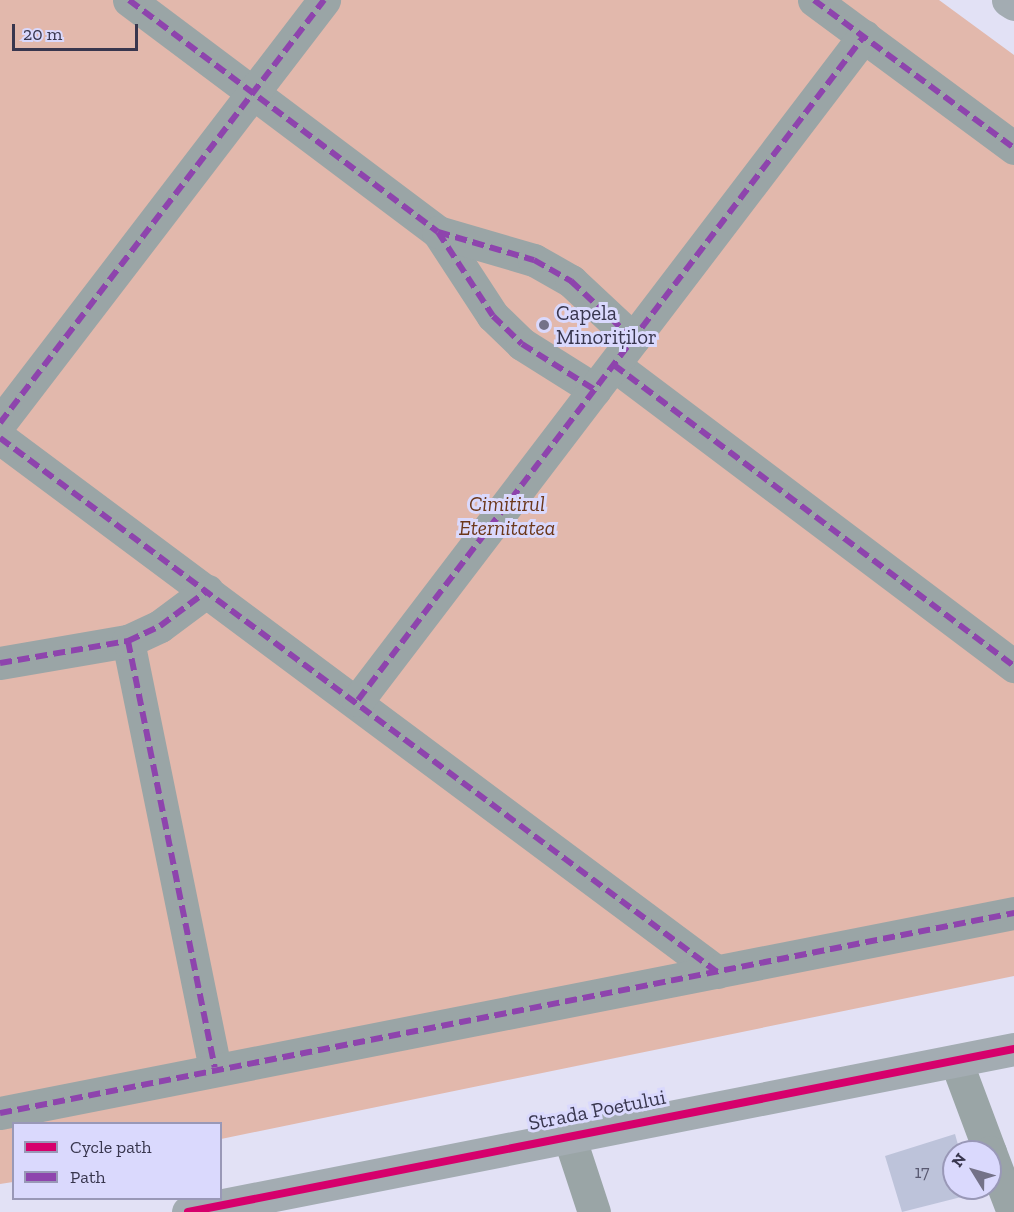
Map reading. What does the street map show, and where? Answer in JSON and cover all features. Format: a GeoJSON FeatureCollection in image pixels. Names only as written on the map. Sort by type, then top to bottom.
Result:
{"type":"FeatureCollection","features":[{"type":"Feature","properties":{"kind":"street"},"geometry":{"type":"LineString","coordinates":[[129,0],[255,92],[438,232],[493,316],[522,344],[604,377],[1014,666]]}},
{"type":"Feature","properties":{"kind":"street"},"geometry":{"type":"LineString","coordinates":[[0,423],[324,0]]}},
{"type":"Feature","properties":{"kind":"street"},"geometry":{"type":"LineString","coordinates":[[814,0],[1014,148]]}},
{"type":"Feature","properties":{"kind":"street"},"geometry":{"type":"LineString","coordinates":[[1008,0],[1014,4]]}},
{"type":"Feature","properties":{"kind":"street"},"geometry":{"type":"LineString","coordinates":[[358,700],[864,36]]}},
{"type":"Feature","properties":{"kind":"street"},"geometry":{"type":"LineString","coordinates":[[438,232],[534,260],[571,281],[633,339]]}},
{"type":"Feature","properties":{"kind":"street"},"geometry":{"type":"LineString","coordinates":[[0,438],[358,700],[717,972]]}},
{"type":"Feature","properties":{"kind":"street"},"geometry":{"type":"LineString","coordinates":[[0,663],[128,641],[160,626],[207,591]]}},
{"type":"Feature","properties":{"kind":"street"},"geometry":{"type":"LineString","coordinates":[[128,641],[215,1066]]}},
{"type":"Feature","properties":{"kind":"street"},"geometry":{"type":"LineString","coordinates":[[0,1113],[215,1066],[717,972],[1014,913]]}},
{"type":"Feature","properties":{"kind":"street","name":"Strada Poetului"},"geometry":{"type":"LineString","coordinates":[[188,1212],[568,1133],[1014,1049]]}},
{"type":"Feature","properties":{"kind":"street"},"geometry":{"type":"LineString","coordinates":[[956,1061],[986,1140]]}},
{"type":"Feature","properties":{"kind":"street"},"geometry":{"type":"LineString","coordinates":[[568,1133],[594,1212]]}},
{"type":"Feature","properties":{"kind":"street"},"geometry":{"type":"LineString","coordinates":[[1002,1183],[1013,1212]]}},
{"type":"Feature","properties":{"kind":"green space","name":"Cimitirul Eternitatea"},"geometry":{"type":"Polygon","coordinates":[[[0,0],[939,0],[1014,55],[1014,976],[222,1139],[222,1122],[12,1122],[12,1182],[0,1184],[0,0]]]}},
{"type":"Feature","properties":{"kind":"building"},"geometry":{"type":"Polygon","coordinates":[[[955,1134],[957,1140],[942,1140],[942,1200],[949,1200],[902,1212],[885,1156],[955,1134]]]}},
{"type":"Feature","properties":{"kind":"marked path"},"geometry":{"type":"LineString","coordinates":[[129,0],[438,232],[493,316],[522,344],[595,390]]}},
{"type":"Feature","properties":{"kind":"marked path"},"geometry":{"type":"LineString","coordinates":[[0,423],[324,0]]}},
{"type":"Feature","properties":{"kind":"marked path"},"geometry":{"type":"LineString","coordinates":[[814,0],[1014,148]]}},
{"type":"Feature","properties":{"kind":"marked path"},"geometry":{"type":"LineString","coordinates":[[358,700],[864,36]]}},
{"type":"Feature","properties":{"kind":"marked path"},"geometry":{"type":"LineString","coordinates":[[438,232],[534,260],[571,281],[633,339]]}},
{"type":"Feature","properties":{"kind":"marked path"},"geometry":{"type":"LineString","coordinates":[[614,365],[1014,666]]}},
{"type":"Feature","properties":{"kind":"marked path"},"geometry":{"type":"LineString","coordinates":[[0,438],[717,972]]}},
{"type":"Feature","properties":{"kind":"marked path"},"geometry":{"type":"LineString","coordinates":[[0,663],[128,641],[160,626],[207,591]]}},
{"type":"Feature","properties":{"kind":"marked path"},"geometry":{"type":"LineString","coordinates":[[128,641],[215,1067]]}},
{"type":"Feature","properties":{"kind":"marked path"},"geometry":{"type":"LineString","coordinates":[[0,1113],[1014,913]]}},
{"type":"Feature","properties":{"kind":"cycle path"},"geometry":{"type":"LineString","coordinates":[[188,1212],[1014,1049]]}},
{"type":"Feature","properties":{"kind":"place","name":"Capela Minoriților"},"geometry":{"type":"Point","coordinates":[544,325]}}]}
